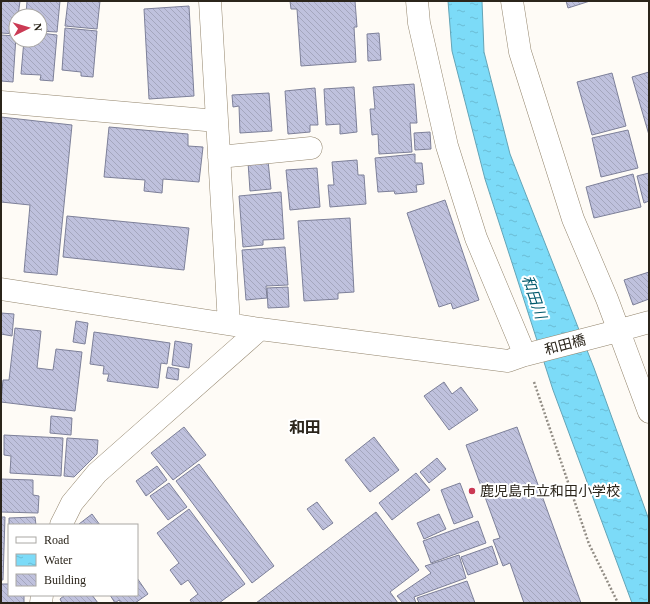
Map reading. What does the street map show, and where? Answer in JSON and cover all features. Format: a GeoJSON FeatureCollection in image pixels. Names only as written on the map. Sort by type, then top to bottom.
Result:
{"type":"FeatureCollection","features":[{"type":"Feature","properties":{"kind":"street"},"geometry":{"type":"LineString","coordinates":[[210,1],[229,324]]}},
{"type":"Feature","properties":{"kind":"street"},"geometry":{"type":"LineString","coordinates":[[417,1],[419,23],[447,146],[476,238],[524,355]]}},
{"type":"Feature","properties":{"kind":"street"},"geometry":{"type":"LineString","coordinates":[[512,1],[520,52],[571,212],[607,299],[612,332],[649,412]]}},
{"type":"Feature","properties":{"kind":"street"},"geometry":{"type":"LineString","coordinates":[[1,102],[217,121]]}},
{"type":"Feature","properties":{"kind":"street"},"geometry":{"type":"LineString","coordinates":[[219,157],[310,148]]}},
{"type":"Feature","properties":{"kind":"street","name":"和田橋"},"geometry":{"type":"LineString","coordinates":[[1,289],[260,330],[508,361],[524,355],[649,322]]}},
{"type":"Feature","properties":{"kind":"street"},"geometry":{"type":"LineString","coordinates":[[62,524],[72,503],[97,473],[260,330]]}},
{"type":"Feature","properties":{"kind":"path"},"geometry":{"type":"LineString","coordinates":[[524,355],[589,544],[618,603]]}},
{"type":"Feature","properties":{"kind":"water","name":"和田川"},"geometry":{"type":"Polygon","coordinates":[[[448,1],[482,1],[484,52],[510,154],[594,368],[649,520],[649,603],[632,603],[553,390],[485,179],[452,51],[448,1]]]}},
{"type":"Feature","properties":{"kind":"building"},"geometry":{"type":"Polygon","coordinates":[[[1,1],[20,1],[19,8],[8,8],[8,33],[1,33],[1,1]]]}},
{"type":"Feature","properties":{"kind":"building"},"geometry":{"type":"Polygon","coordinates":[[[27,1],[60,1],[57,32],[48,31],[48,8],[27,8],[27,1]]]}},
{"type":"Feature","properties":{"kind":"building"},"geometry":{"type":"Polygon","coordinates":[[[68,1],[100,1],[97,29],[65,26],[68,1]]]}},
{"type":"Feature","properties":{"kind":"building"},"geometry":{"type":"Polygon","coordinates":[[[290,1],[355,1],[357,27],[354,27],[356,62],[301,66],[297,9],[291,9],[290,1]]]}},
{"type":"Feature","properties":{"kind":"building"},"geometry":{"type":"Polygon","coordinates":[[[566,1],[590,1],[568,8],[566,1]]]}},
{"type":"Feature","properties":{"kind":"building"},"geometry":{"type":"Polygon","coordinates":[[[189,6],[194,96],[149,99],[144,9],[189,6]]]}},
{"type":"Feature","properties":{"kind":"building"},"geometry":{"type":"Polygon","coordinates":[[[65,28],[97,31],[93,77],[81,76],[81,72],[62,70],[65,28]]]}},
{"type":"Feature","properties":{"kind":"building"},"geometry":{"type":"Polygon","coordinates":[[[379,33],[381,60],[368,61],[367,34],[379,33]]]}},
{"type":"Feature","properties":{"kind":"building"},"geometry":{"type":"Polygon","coordinates":[[[48,34],[57,35],[53,81],[40,80],[41,75],[21,74],[23,48],[48,48],[48,34]]]}},
{"type":"Feature","properties":{"kind":"building"},"geometry":{"type":"Polygon","coordinates":[[[1,35],[8,35],[8,48],[15,48],[13,82],[1,81],[1,35]]]}},
{"type":"Feature","properties":{"kind":"building"},"geometry":{"type":"Polygon","coordinates":[[[649,72],[649,135],[632,77],[649,72]]]}},
{"type":"Feature","properties":{"kind":"building"},"geometry":{"type":"Polygon","coordinates":[[[612,73],[626,126],[592,135],[577,82],[612,73]]]}},
{"type":"Feature","properties":{"kind":"building"},"geometry":{"type":"Polygon","coordinates":[[[414,84],[417,123],[410,123],[412,152],[379,154],[378,134],[372,135],[370,109],[375,109],[373,87],[414,84]]]}},
{"type":"Feature","properties":{"kind":"building"},"geometry":{"type":"Polygon","coordinates":[[[354,87],[357,132],[340,134],[340,124],[326,125],[324,89],[354,87]]]}},
{"type":"Feature","properties":{"kind":"building"},"geometry":{"type":"Polygon","coordinates":[[[315,88],[318,125],[310,125],[310,132],[288,134],[285,91],[315,88]]]}},
{"type":"Feature","properties":{"kind":"building"},"geometry":{"type":"Polygon","coordinates":[[[269,93],[272,131],[240,133],[239,106],[233,107],[232,95],[269,93]]]}},
{"type":"Feature","properties":{"kind":"building"},"geometry":{"type":"Polygon","coordinates":[[[1,117],[72,125],[57,275],[24,272],[30,205],[1,202],[1,117]]]}},
{"type":"Feature","properties":{"kind":"building"},"geometry":{"type":"Polygon","coordinates":[[[109,127],[188,134],[188,146],[203,147],[199,182],[163,179],[162,193],[144,191],[145,180],[104,177],[109,127]]]}},
{"type":"Feature","properties":{"kind":"building"},"geometry":{"type":"Polygon","coordinates":[[[628,130],[638,168],[601,177],[592,138],[628,130]]]}},
{"type":"Feature","properties":{"kind":"building"},"geometry":{"type":"Polygon","coordinates":[[[430,132],[431,149],[415,150],[414,133],[430,132]]]}},
{"type":"Feature","properties":{"kind":"building"},"geometry":{"type":"Polygon","coordinates":[[[415,154],[415,163],[422,163],[424,184],[416,185],[417,192],[395,194],[394,191],[378,192],[375,158],[415,154]]]}},
{"type":"Feature","properties":{"kind":"building"},"geometry":{"type":"Polygon","coordinates":[[[357,160],[358,175],[364,175],[366,204],[330,207],[328,185],[334,185],[332,162],[357,160]]]}},
{"type":"Feature","properties":{"kind":"building"},"geometry":{"type":"Polygon","coordinates":[[[268,161],[271,189],[250,191],[248,162],[268,161]]]}},
{"type":"Feature","properties":{"kind":"building"},"geometry":{"type":"Polygon","coordinates":[[[317,168],[320,207],[290,210],[286,170],[317,168]]]}},
{"type":"Feature","properties":{"kind":"building"},"geometry":{"type":"Polygon","coordinates":[[[649,173],[649,201],[644,203],[637,176],[649,173]]]}},
{"type":"Feature","properties":{"kind":"building"},"geometry":{"type":"Polygon","coordinates":[[[633,174],[641,207],[594,218],[586,187],[633,174]]]}},
{"type":"Feature","properties":{"kind":"building"},"geometry":{"type":"Polygon","coordinates":[[[281,192],[284,239],[263,240],[263,245],[243,247],[239,196],[281,192]]]}},
{"type":"Feature","properties":{"kind":"building"},"geometry":{"type":"Polygon","coordinates":[[[445,200],[479,300],[453,309],[451,303],[439,307],[407,213],[445,200]]]}},
{"type":"Feature","properties":{"kind":"building"},"geometry":{"type":"Polygon","coordinates":[[[67,216],[189,228],[184,270],[63,257],[67,216]]]}},
{"type":"Feature","properties":{"kind":"building"},"geometry":{"type":"Polygon","coordinates":[[[350,218],[354,292],[338,293],[338,299],[304,301],[298,221],[350,218]]]}},
{"type":"Feature","properties":{"kind":"building"},"geometry":{"type":"Polygon","coordinates":[[[285,247],[288,285],[266,286],[267,298],[246,300],[242,250],[285,247]]]}},
{"type":"Feature","properties":{"kind":"building"},"geometry":{"type":"Polygon","coordinates":[[[649,272],[649,299],[633,305],[624,280],[649,272]]]}},
{"type":"Feature","properties":{"kind":"building"},"geometry":{"type":"Polygon","coordinates":[[[288,287],[289,307],[268,308],[267,288],[288,287]]]}},
{"type":"Feature","properties":{"kind":"building"},"geometry":{"type":"Polygon","coordinates":[[[1,313],[14,314],[12,336],[1,334],[1,313]]]}},
{"type":"Feature","properties":{"kind":"building"},"geometry":{"type":"Polygon","coordinates":[[[76,321],[88,323],[85,344],[73,342],[76,321]]]}},
{"type":"Feature","properties":{"kind":"building"},"geometry":{"type":"Polygon","coordinates":[[[15,328],[41,331],[37,368],[53,370],[56,349],[82,352],[75,411],[1,402],[3,380],[9,380],[15,328]]]}},
{"type":"Feature","properties":{"kind":"building"},"geometry":{"type":"Polygon","coordinates":[[[94,332],[170,343],[167,364],[161,363],[158,388],[107,381],[109,374],[103,374],[104,366],[90,364],[94,332]]]}},
{"type":"Feature","properties":{"kind":"building"},"geometry":{"type":"Polygon","coordinates":[[[175,341],[192,344],[189,368],[172,365],[175,341]]]}},
{"type":"Feature","properties":{"kind":"building"},"geometry":{"type":"Polygon","coordinates":[[[168,367],[179,369],[178,380],[166,378],[168,367]]]}},
{"type":"Feature","properties":{"kind":"building"},"geometry":{"type":"Polygon","coordinates":[[[444,382],[452,394],[461,387],[478,410],[449,430],[424,396],[444,382]]]}},
{"type":"Feature","properties":{"kind":"building"},"geometry":{"type":"Polygon","coordinates":[[[51,416],[72,418],[71,435],[50,433],[51,416]]]}},
{"type":"Feature","properties":{"kind":"building"},"geometry":{"type":"Polygon","coordinates":[[[184,427],[206,455],[173,480],[151,453],[184,427]]]}},
{"type":"Feature","properties":{"kind":"building"},"geometry":{"type":"Polygon","coordinates":[[[517,427],[581,603],[524,603],[510,563],[503,566],[493,540],[500,538],[466,445],[517,427]]]}},
{"type":"Feature","properties":{"kind":"building"},"geometry":{"type":"Polygon","coordinates":[[[4,435],[63,438],[61,476],[10,473],[11,456],[4,455],[4,435]]]}},
{"type":"Feature","properties":{"kind":"building"},"geometry":{"type":"Polygon","coordinates":[[[374,437],[399,470],[370,492],[345,460],[374,437]]]}},
{"type":"Feature","properties":{"kind":"building"},"geometry":{"type":"Polygon","coordinates":[[[67,438],[98,440],[97,454],[74,477],[64,476],[67,438]]]}},
{"type":"Feature","properties":{"kind":"building"},"geometry":{"type":"Polygon","coordinates":[[[437,458],[446,469],[429,483],[420,472],[437,458]]]}},
{"type":"Feature","properties":{"kind":"building"},"geometry":{"type":"Polygon","coordinates":[[[199,464],[274,566],[252,583],[176,481],[199,464]]]}},
{"type":"Feature","properties":{"kind":"building"},"geometry":{"type":"Polygon","coordinates":[[[157,466],[167,480],[146,496],[136,481],[157,466]]]}},
{"type":"Feature","properties":{"kind":"building"},"geometry":{"type":"Polygon","coordinates":[[[416,473],[430,490],[392,520],[379,503],[416,473]]]}},
{"type":"Feature","properties":{"kind":"building"},"geometry":{"type":"Polygon","coordinates":[[[1,479],[33,480],[33,495],[39,496],[38,513],[1,512],[1,479]]]}},
{"type":"Feature","properties":{"kind":"building"},"geometry":{"type":"Polygon","coordinates":[[[169,483],[187,507],[168,520],[150,496],[169,483]]]}},
{"type":"Feature","properties":{"kind":"building"},"geometry":{"type":"Polygon","coordinates":[[[460,483],[473,517],[454,524],[441,490],[460,483]]]}},
{"type":"Feature","properties":{"kind":"building"},"geometry":{"type":"Polygon","coordinates":[[[317,502],[333,523],[323,530],[307,509],[317,502]]]}},
{"type":"Feature","properties":{"kind":"building"},"geometry":{"type":"Polygon","coordinates":[[[189,509],[245,584],[219,603],[192,603],[190,600],[198,594],[188,580],[181,585],[170,570],[179,563],[157,533],[189,509]]]}},
{"type":"Feature","properties":{"kind":"building"},"geometry":{"type":"Polygon","coordinates":[[[376,512],[419,570],[390,592],[398,603],[256,603],[376,512]]]}},
{"type":"Feature","properties":{"kind":"building"},"geometry":{"type":"Polygon","coordinates":[[[92,514],[99,524],[79,524],[92,514]]]}},
{"type":"Feature","properties":{"kind":"building"},"geometry":{"type":"Polygon","coordinates":[[[439,514],[446,529],[424,539],[417,523],[439,514]]]}},
{"type":"Feature","properties":{"kind":"building"},"geometry":{"type":"Polygon","coordinates":[[[1,517],[5,517],[3,580],[1,580],[1,517]]]}},
{"type":"Feature","properties":{"kind":"building"},"geometry":{"type":"Polygon","coordinates":[[[35,517],[36,524],[9,524],[9,518],[35,517]]]}},
{"type":"Feature","properties":{"kind":"building"},"geometry":{"type":"Polygon","coordinates":[[[478,521],[486,543],[431,563],[423,541],[478,521]]]}},
{"type":"Feature","properties":{"kind":"building"},"geometry":{"type":"Polygon","coordinates":[[[492,546],[498,564],[468,575],[461,557],[492,546]]]}},
{"type":"Feature","properties":{"kind":"building"},"geometry":{"type":"Polygon","coordinates":[[[459,555],[466,578],[414,597],[416,603],[403,603],[397,596],[431,573],[425,566],[459,555]]]}},
{"type":"Feature","properties":{"kind":"building"},"geometry":{"type":"Polygon","coordinates":[[[138,579],[148,594],[135,603],[121,603],[119,600],[115,603],[111,596],[138,596],[138,579]]]}},
{"type":"Feature","properties":{"kind":"building"},"geometry":{"type":"Polygon","coordinates":[[[467,581],[475,603],[419,603],[417,598],[467,581]]]}},
{"type":"Feature","properties":{"kind":"building"},"geometry":{"type":"Polygon","coordinates":[[[1,584],[8,584],[8,596],[24,596],[24,603],[1,603],[1,584]]]}},
{"type":"Feature","properties":{"kind":"building"},"geometry":{"type":"Polygon","coordinates":[[[64,596],[93,596],[98,603],[62,603],[60,599],[64,596]]]}},
{"type":"Feature","properties":{"kind":"place","name":"鹿児島市立和田小学校"},"geometry":{"type":"Point","coordinates":[472,491]}},
{"type":"Feature","properties":{"kind":"district","name":"和田"},"geometry":{"type":"Point","coordinates":[305,427]}}]}
